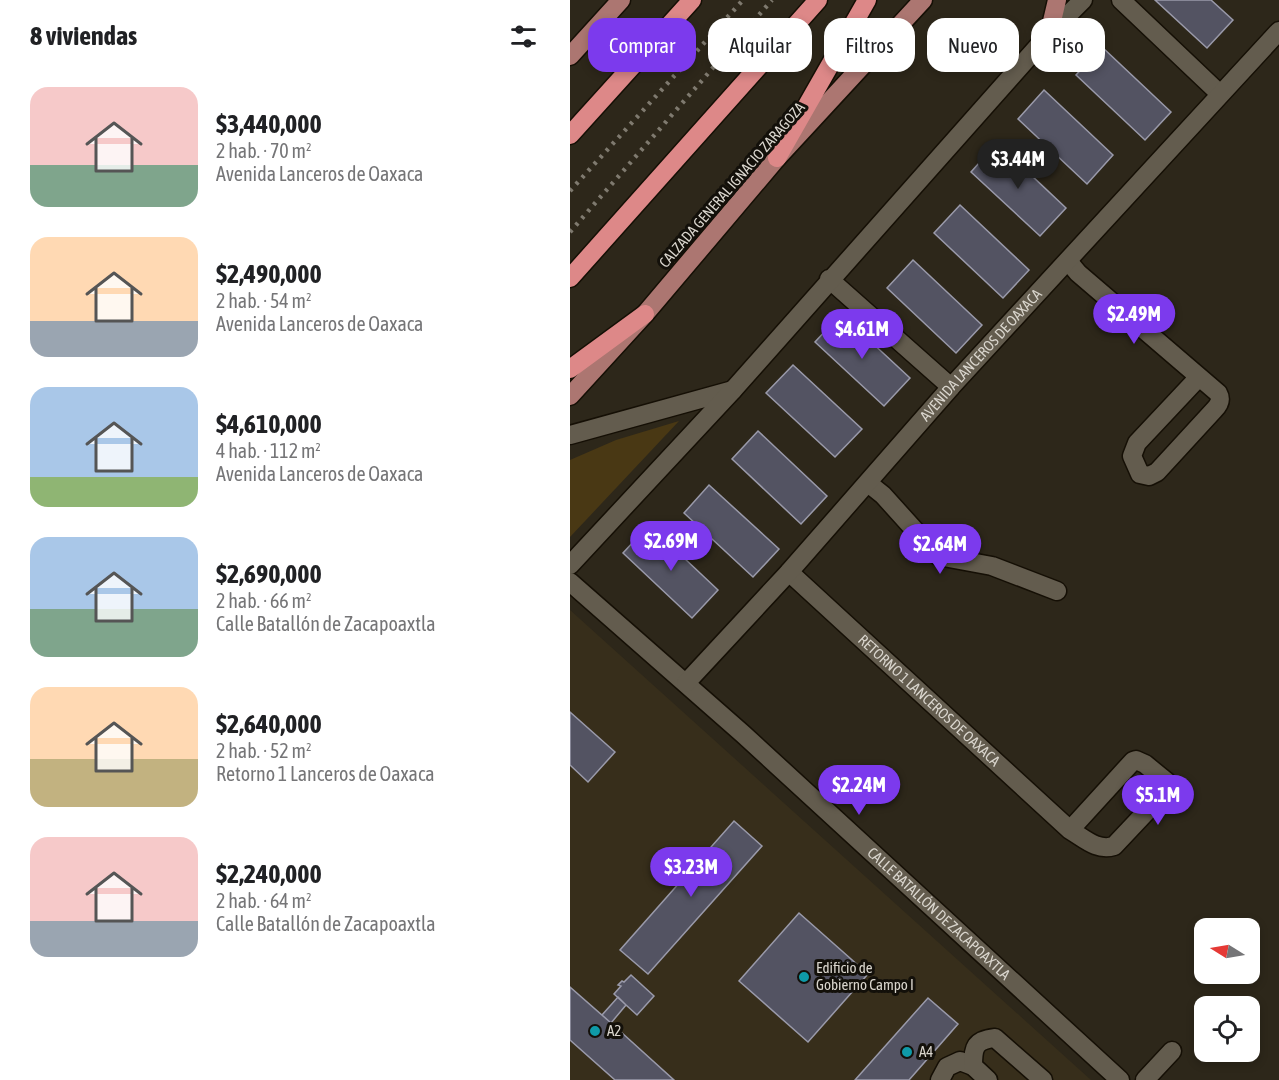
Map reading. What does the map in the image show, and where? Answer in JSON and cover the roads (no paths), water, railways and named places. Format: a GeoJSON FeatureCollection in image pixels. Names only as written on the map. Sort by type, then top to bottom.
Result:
{"type":"FeatureCollection","features":[{"type":"Feature","properties":{"kind":"highway"},"geometry":{"type":"LineString","coordinates":[[570,135],[692,0]]}},
{"type":"Feature","properties":{"kind":"highway"},"geometry":{"type":"LineString","coordinates":[[570,278],[819,0]]}},
{"type":"Feature","properties":{"kind":"highway"},"geometry":{"type":"LineString","coordinates":[[777,158],[867,0]]}},
{"type":"Feature","properties":{"kind":"highway"},"geometry":{"type":"LineString","coordinates":[[570,369],[645,314]]}},
{"type":"Feature","properties":{"kind":"main road"},"geometry":{"type":"LineString","coordinates":[[570,56],[621,0]]}},
{"type":"Feature","properties":{"kind":"main road","name":"CALZADA GENERAL IGNACIO ZARAGOZA"},"geometry":{"type":"LineString","coordinates":[[570,396],[645,314],[777,158],[923,0]]}},
{"type":"Feature","properties":{"kind":"main road"},"geometry":{"type":"LineString","coordinates":[[1053,18],[1057,0]]}},
{"type":"Feature","properties":{"kind":"street"},"geometry":{"type":"LineString","coordinates":[[1065,18],[1083,0]]}},
{"type":"Feature","properties":{"kind":"street"},"geometry":{"type":"LineString","coordinates":[[1120,0],[1220,94]]}},
{"type":"Feature","properties":{"kind":"street","name":"AVENIDA LANCEROS DE OAXACA"},"geometry":{"type":"LineString","coordinates":[[686,683],[789,572],[951,387],[1279,31]]}},
{"type":"Feature","properties":{"kind":"street"},"geometry":{"type":"LineString","coordinates":[[570,565],[733,390],[829,279],[1031,54]]}},
{"type":"Feature","properties":{"kind":"street"},"geometry":{"type":"LineString","coordinates":[[1068,261],[1078,273],[1199,376],[1218,393],[1220,401],[1218,406],[1157,472],[1149,476],[1140,474],[1132,456],[1137,444],[1199,376]]}},
{"type":"Feature","properties":{"kind":"street"},"geometry":{"type":"LineString","coordinates":[[829,279],[951,387]]}},
{"type":"Feature","properties":{"kind":"street"},"geometry":{"type":"LineString","coordinates":[[570,435],[733,390]]}},
{"type":"Feature","properties":{"kind":"street"},"geometry":{"type":"LineString","coordinates":[[868,483],[883,495],[938,556],[992,566],[1057,591]]}},
{"type":"Feature","properties":{"kind":"street","name":"RETORNO 1 LANCEROS DE OAXACA"},"geometry":{"type":"LineString","coordinates":[[789,572],[1071,830],[1097,847],[1105,849],[1114,846],[1163,794],[1168,785],[1145,764],[1136,760],[1132,761],[1071,830]]}},
{"type":"Feature","properties":{"kind":"street","name":"CALLE BATALLÓN DE ZACAPOAXTLA"},"geometry":{"type":"LineString","coordinates":[[570,582],[686,683],[1120,1080]]}},
{"type":"Feature","properties":{"kind":"street"},"geometry":{"type":"LineString","coordinates":[[973,1066],[976,1045],[984,1040],[995,1038],[1043,1080]]}},
{"type":"Feature","properties":{"kind":"street"},"geometry":{"type":"LineString","coordinates":[[1145,1080],[1172,1051]]}},
{"type":"Feature","properties":{"kind":"street"},"geometry":{"type":"LineString","coordinates":[[940,1080],[947,1067],[960,1061],[973,1066],[988,1080]]}},
{"type":"Feature","properties":{"kind":"railway"},"geometry":{"type":"LineString","coordinates":[[570,191],[743,0]]}},
{"type":"Feature","properties":{"kind":"railway"},"geometry":{"type":"LineString","coordinates":[[570,232],[772,0]]}},
{"type":"Feature","properties":{"kind":"place","name":"Edificio de Gobierno Campo I"},"geometry":{"type":"Point","coordinates":[804,977]}},
{"type":"Feature","properties":{"kind":"place","name":"A2"},"geometry":{"type":"Point","coordinates":[595,1031]}},
{"type":"Feature","properties":{"kind":"place","name":"A4"},"geometry":{"type":"Point","coordinates":[907,1052]}}]}
